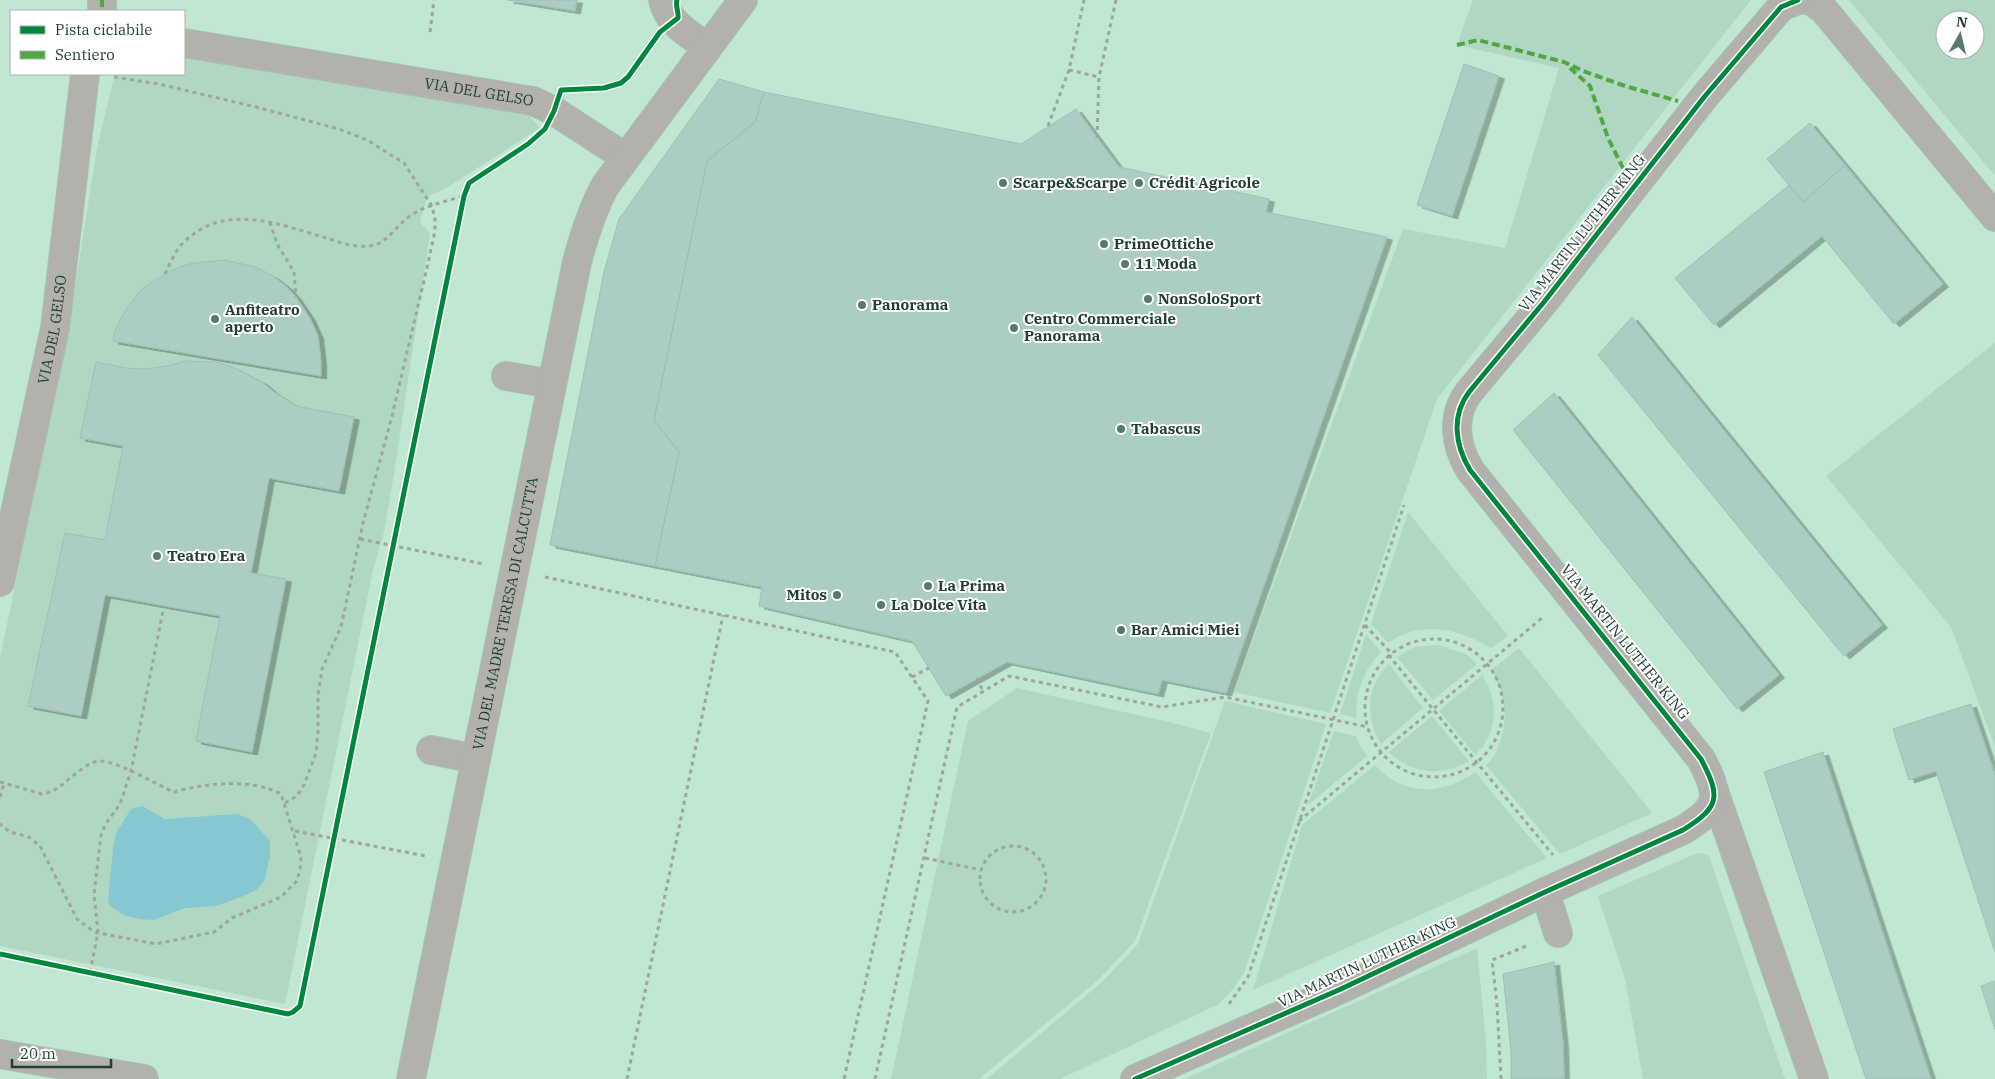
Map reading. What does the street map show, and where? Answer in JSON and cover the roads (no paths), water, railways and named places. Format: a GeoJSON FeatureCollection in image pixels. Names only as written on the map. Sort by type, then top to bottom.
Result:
{"type":"FeatureCollection","features":[{"type":"Feature","properties":{"kind":"street"},"geometry":{"type":"LineString","coordinates":[[663,0],[667,13],[674,22],[707,47]]}},
{"type":"Feature","properties":{"kind":"street"},"geometry":{"type":"LineString","coordinates":[[625,156],[743,0]]}},
{"type":"Feature","properties":{"kind":"street","name":"VIA MARTIN LUTHER KING"},"geometry":{"type":"LineString","coordinates":[[1798,0],[1781,7],[1705,96],[1544,302],[1469,392],[1461,405],[1457,418],[1459,445],[1470,470],[1692,745],[1709,774],[1814,1079]]}},
{"type":"Feature","properties":{"kind":"street"},"geometry":{"type":"LineString","coordinates":[[1806,0],[1812,1],[1824,10],[1995,216]]}},
{"type":"Feature","properties":{"kind":"street","name":"VIA DEL GELSO"},"geometry":{"type":"LineString","coordinates":[[185,43],[532,101],[554,111],[625,156]]}},
{"type":"Feature","properties":{"kind":"street","name":"VIA DEL GELSO"},"geometry":{"type":"LineString","coordinates":[[0,582],[55,328],[96,75]]}},
{"type":"Feature","properties":{"kind":"street","name":"VIA DEL MADRE TERESA DI CALCUTTA"},"geometry":{"type":"LineString","coordinates":[[411,1079],[577,262],[590,219],[605,186],[625,156]]}},
{"type":"Feature","properties":{"kind":"street"},"geometry":{"type":"LineString","coordinates":[[506,376],[552,384]]}},
{"type":"Feature","properties":{"kind":"street"},"geometry":{"type":"LineString","coordinates":[[431,750],[476,759]]}},
{"type":"Feature","properties":{"kind":"street","name":"VIA MARTIN LUTHER KING"},"geometry":{"type":"LineString","coordinates":[[1135,1079],[1341,990],[1545,892],[1684,830],[1711,810],[1714,791]]}},
{"type":"Feature","properties":{"kind":"street"},"geometry":{"type":"LineString","coordinates":[[1545,892],[1558,933]]}},
{"type":"Feature","properties":{"kind":"street"},"geometry":{"type":"LineString","coordinates":[[0,1054],[91,1074],[144,1079]]}},
{"type":"Feature","properties":{"kind":"water"},"geometry":{"type":"Polygon","coordinates":[[[142,806],[165,819],[237,814],[250,819],[270,841],[270,856],[264,882],[256,890],[216,906],[185,908],[154,920],[124,915],[111,907],[108,901],[116,833],[131,809],[142,806]]]}},
{"type":"Feature","properties":{"kind":"place","name":"Scarpe&Scarpe"},"geometry":{"type":"Point","coordinates":[1003,183]}},
{"type":"Feature","properties":{"kind":"place","name":"Crédit Agricole"},"geometry":{"type":"Point","coordinates":[1139,183]}},
{"type":"Feature","properties":{"kind":"place","name":"PrimeOttiche"},"geometry":{"type":"Point","coordinates":[1104,244]}},
{"type":"Feature","properties":{"kind":"place","name":"11 Moda"},"geometry":{"type":"Point","coordinates":[1125,264]}},
{"type":"Feature","properties":{"kind":"place","name":"NonSoloSport"},"geometry":{"type":"Point","coordinates":[1148,299]}},
{"type":"Feature","properties":{"kind":"place","name":"Panorama"},"geometry":{"type":"Point","coordinates":[862,305]}},
{"type":"Feature","properties":{"kind":"place","name":"Anfiteatro aperto"},"geometry":{"type":"Point","coordinates":[215,319]}},
{"type":"Feature","properties":{"kind":"place","name":"Centro Commerciale Panorama"},"geometry":{"type":"Point","coordinates":[1014,328]}},
{"type":"Feature","properties":{"kind":"place","name":"Tabascus"},"geometry":{"type":"Point","coordinates":[1121,429]}},
{"type":"Feature","properties":{"kind":"place","name":"Teatro Era"},"geometry":{"type":"Point","coordinates":[157,556]}},
{"type":"Feature","properties":{"kind":"place","name":"La Prima"},"geometry":{"type":"Point","coordinates":[928,586]}},
{"type":"Feature","properties":{"kind":"place","name":"Mitos"},"geometry":{"type":"Point","coordinates":[837,595]}},
{"type":"Feature","properties":{"kind":"place","name":"La Dolce Vita"},"geometry":{"type":"Point","coordinates":[881,605]}},
{"type":"Feature","properties":{"kind":"place","name":"Bar Amici Miei"},"geometry":{"type":"Point","coordinates":[1121,630]}}]}
